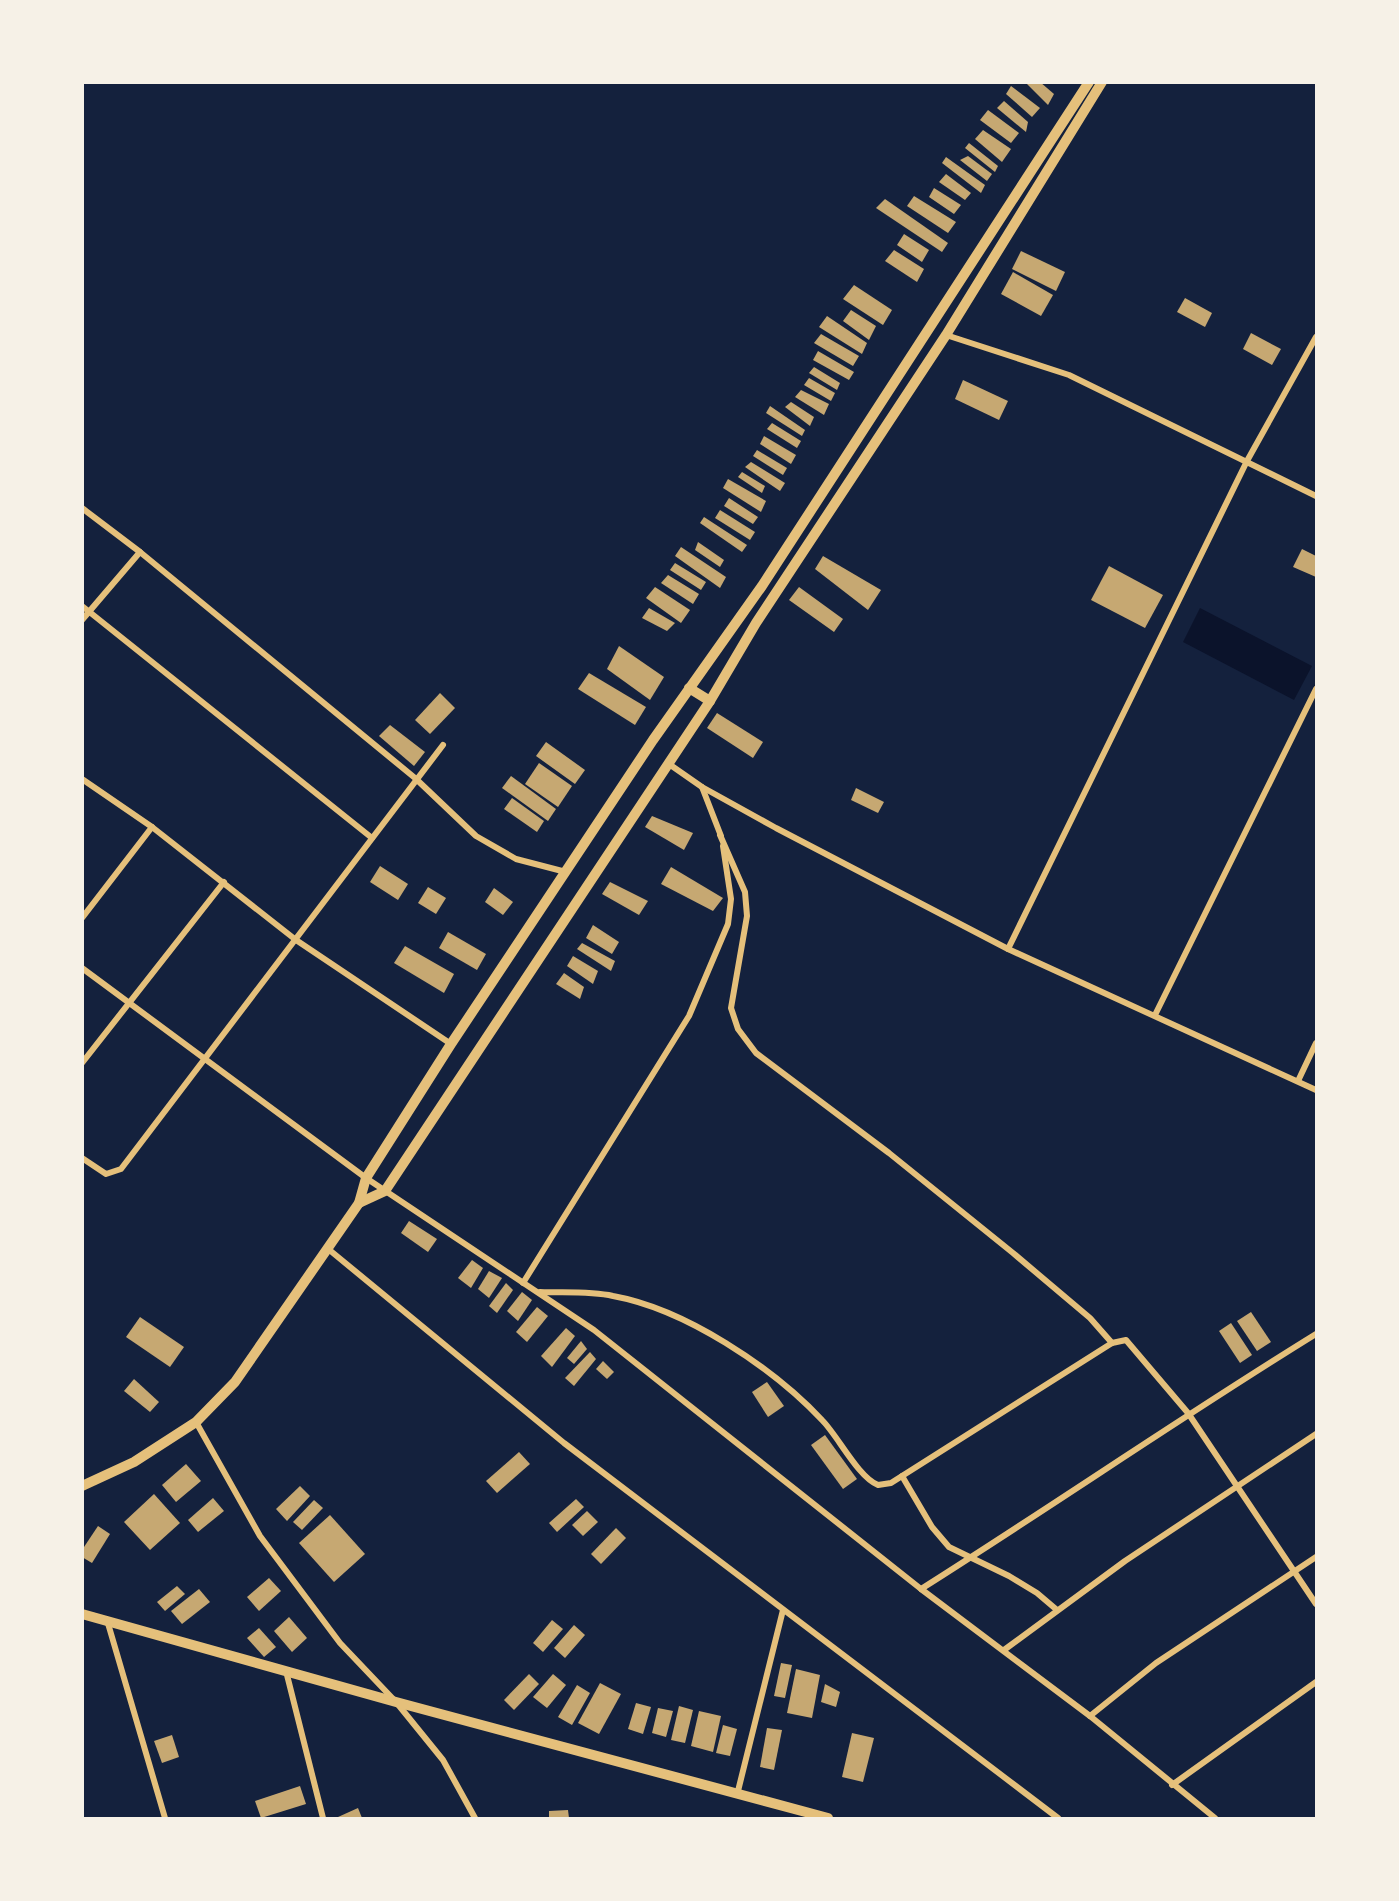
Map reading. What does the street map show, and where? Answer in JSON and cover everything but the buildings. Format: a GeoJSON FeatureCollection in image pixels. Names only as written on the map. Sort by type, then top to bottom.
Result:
{"type":"FeatureCollection","features":[{"type":"Feature","properties":{"kind":"street"},"geometry":{"type":"LineString","coordinates":[[82,1486],[134,1462],[196,1422],[236,1382],[359,1203],[366,1178],[451,1044],[689,688],[762,586],[1089,82]]}},
{"type":"Feature","properties":{"kind":"street"},"geometry":{"type":"LineString","coordinates":[[359,1203],[385,1191],[669,764],[710,701],[756,623],[946,335],[1102,82]]}},
{"type":"Feature","properties":{"kind":"street"},"geometry":{"type":"LineString","coordinates":[[946,335],[1069,375],[1317,496]]}},
{"type":"Feature","properties":{"kind":"street"},"geometry":{"type":"LineString","coordinates":[[1008,949],[1247,461],[1317,337]]}},
{"type":"Feature","properties":{"kind":"street"},"geometry":{"type":"LineString","coordinates":[[879,406],[894,413]]}},
{"type":"Feature","properties":{"kind":"street"},"geometry":{"type":"LineString","coordinates":[[82,508],[140,552],[415,778],[476,836],[516,859],[566,872]]}},
{"type":"Feature","properties":{"kind":"street"},"geometry":{"type":"LineString","coordinates":[[82,620],[140,552]]}},
{"type":"Feature","properties":{"kind":"street"},"geometry":{"type":"LineString","coordinates":[[82,606],[372,838]]}},
{"type":"Feature","properties":{"kind":"street"},"geometry":{"type":"LineString","coordinates":[[689,688],[710,701]]}},
{"type":"Feature","properties":{"kind":"street"},"geometry":{"type":"LineString","coordinates":[[1155,1015],[1317,689]]}},
{"type":"Feature","properties":{"kind":"street"},"geometry":{"type":"LineString","coordinates":[[82,1158],[106,1174],[121,1169],[296,940],[415,778],[443,745]]}},
{"type":"Feature","properties":{"kind":"street"},"geometry":{"type":"LineString","coordinates":[[669,764],[702,787],[1008,949],[1317,1090]]}},
{"type":"Feature","properties":{"kind":"street"},"geometry":{"type":"LineString","coordinates":[[82,779],[152,827],[296,940],[451,1044]]}},
{"type":"Feature","properties":{"kind":"street"},"geometry":{"type":"LineString","coordinates":[[702,787],[745,892],[747,916],[730,1008],[738,1029],[756,1053],[889,1153],[1013,1253],[1090,1318],[1112,1343]]}},
{"type":"Feature","properties":{"kind":"street"},"geometry":{"type":"LineString","coordinates":[[82,918],[152,827]]}},
{"type":"Feature","properties":{"kind":"street"},"geometry":{"type":"LineString","coordinates":[[523,1283],[693,1006],[728,924],[730,882],[720,835]]}},
{"type":"Feature","properties":{"kind":"street"},"geometry":{"type":"LineString","coordinates":[[82,1063],[224,882]]}},
{"type":"Feature","properties":{"kind":"street"},"geometry":{"type":"LineString","coordinates":[[82,968],[366,1178],[603,1337],[921,1589],[1090,1716],[1215,1818]]}},
{"type":"Feature","properties":{"kind":"street"},"geometry":{"type":"LineString","coordinates":[[1298,1081],[1317,1043]]}},
{"type":"Feature","properties":{"kind":"street"},"geometry":{"type":"LineString","coordinates":[[327,1248],[564,1443],[1058,1818]]}},
{"type":"Feature","properties":{"kind":"street"},"geometry":{"type":"LineString","coordinates":[[538,1292],[610,1295],[643,1303],[719,1339],[780,1380],[823,1421],[874,1484],[891,1483],[1121,1339],[1130,1343],[1188,1413],[1317,1604]]}},
{"type":"Feature","properties":{"kind":"street"},"geometry":{"type":"LineString","coordinates":[[921,1589],[1188,1413],[1317,1334]]}},
{"type":"Feature","properties":{"kind":"street"},"geometry":{"type":"LineString","coordinates":[[196,1422],[260,1536],[290,1579],[340,1643],[396,1702],[443,1760],[475,1818]]}},
{"type":"Feature","properties":{"kind":"street"},"geometry":{"type":"LineString","coordinates":[[1004,1650],[1125,1561],[1317,1434]]}},
{"type":"Feature","properties":{"kind":"street"},"geometry":{"type":"LineString","coordinates":[[902,1476],[938,1534],[949,1547],[1009,1576],[1037,1593],[1058,1610]]}},
{"type":"Feature","properties":{"kind":"street"},"geometry":{"type":"LineString","coordinates":[[1090,1716],[1156,1663],[1317,1557]]}},
{"type":"Feature","properties":{"kind":"street"},"geometry":{"type":"LineString","coordinates":[[737,1795],[783,1610]]}},
{"type":"Feature","properties":{"kind":"street"},"geometry":{"type":"LineString","coordinates":[[82,1614],[396,1702],[828,1818]]}},
{"type":"Feature","properties":{"kind":"street"},"geometry":{"type":"LineString","coordinates":[[107,1620],[165,1818]]}},
{"type":"Feature","properties":{"kind":"street"},"geometry":{"type":"LineString","coordinates":[[286,1671],[323,1818]]}},
{"type":"Feature","properties":{"kind":"street"},"geometry":{"type":"LineString","coordinates":[[1172,1785],[1317,1682]]}},
{"type":"Feature","properties":{"kind":"water"},"geometry":{"type":"Polygon","coordinates":[[[1200,608],[1312,666],[1294,700],[1183,642],[1200,608]]]}}]}
